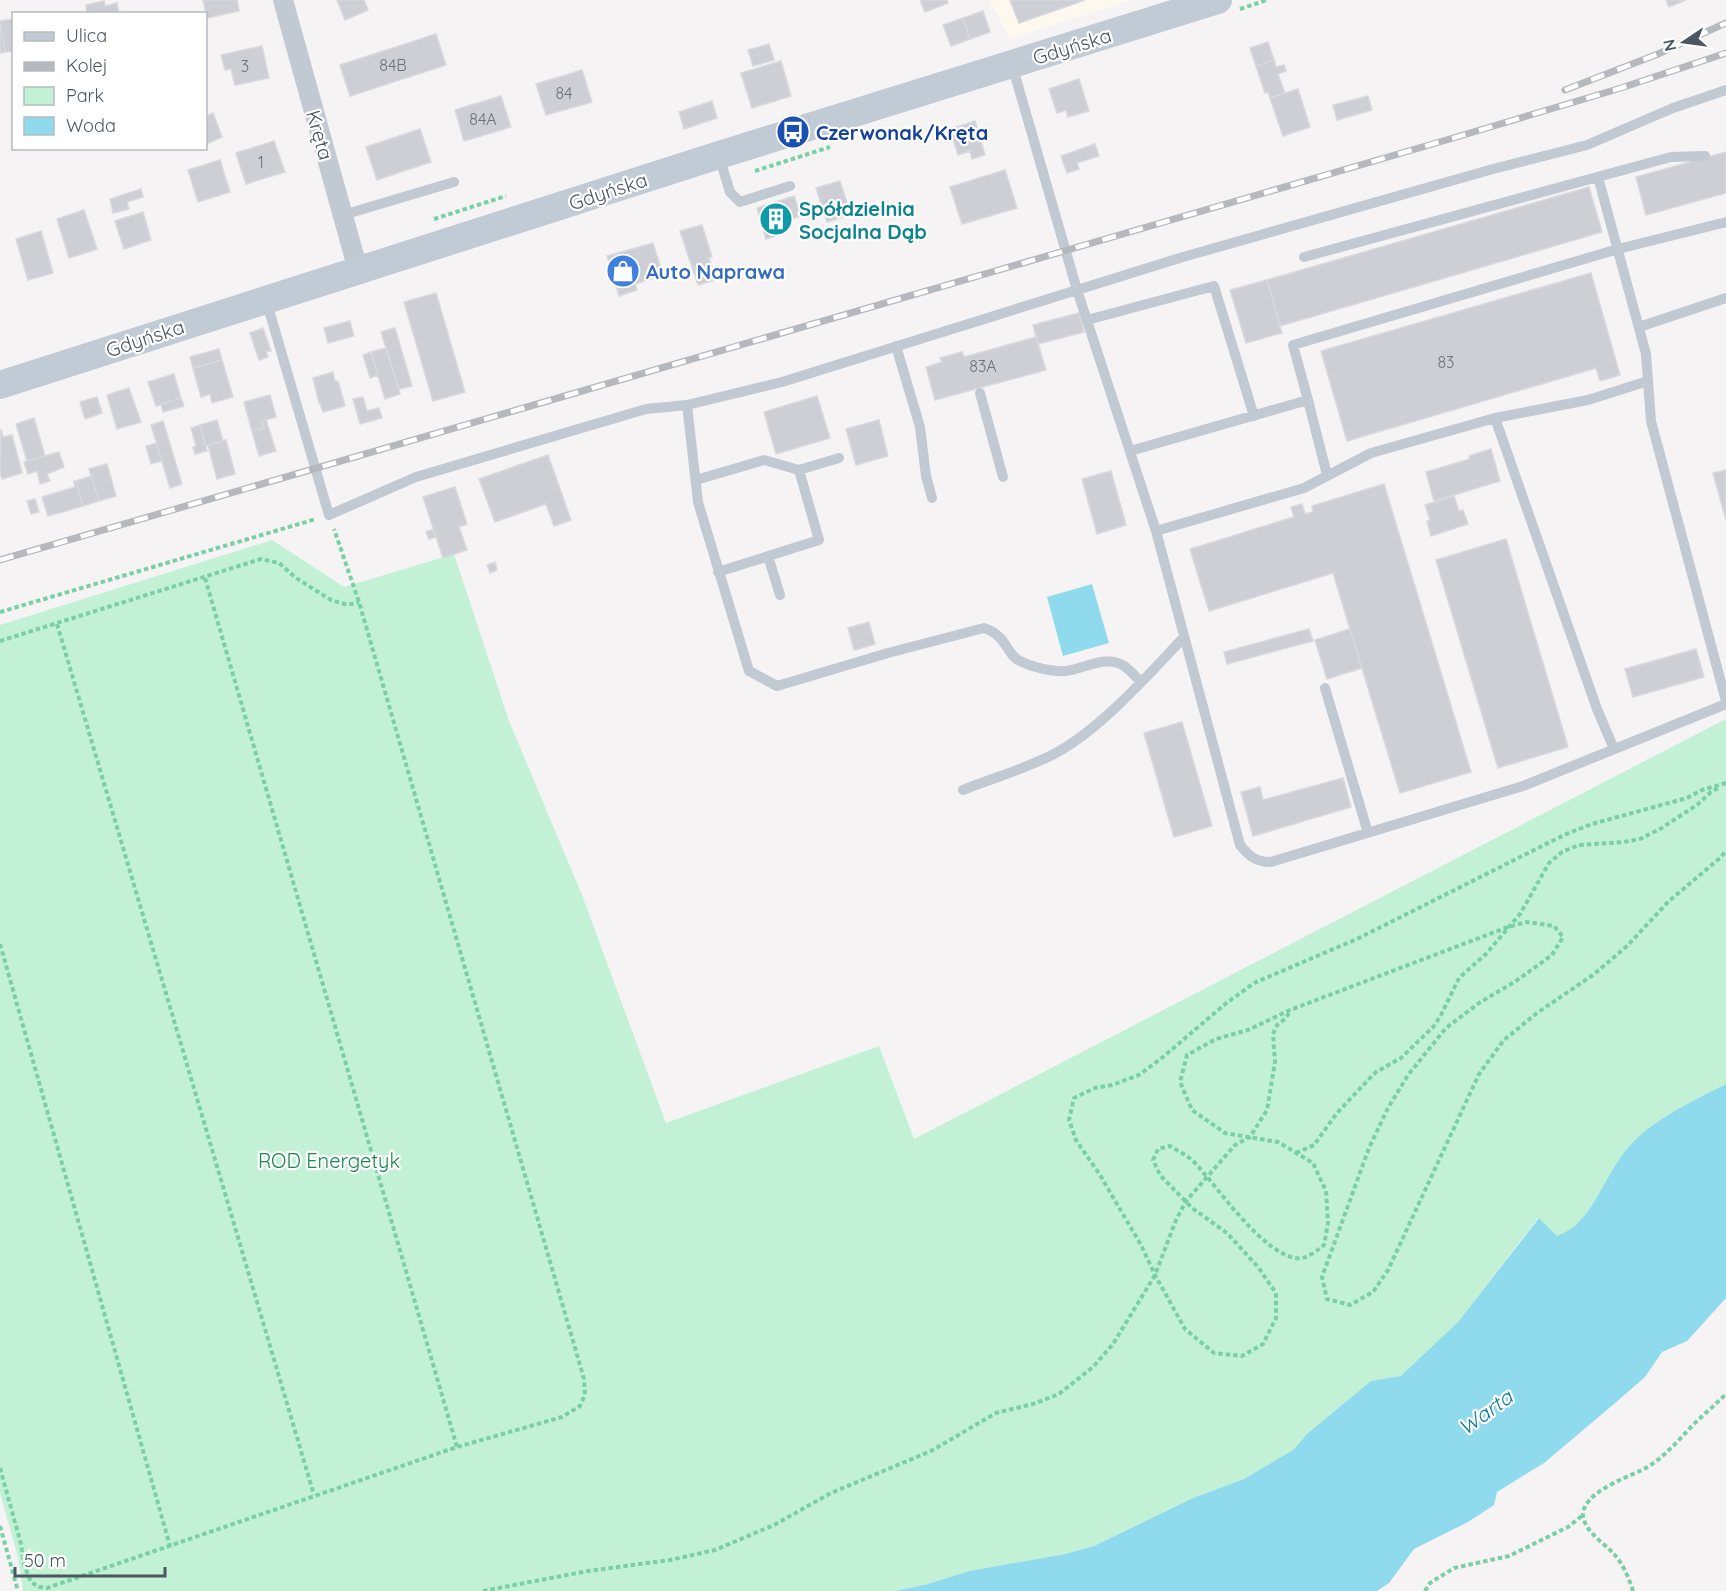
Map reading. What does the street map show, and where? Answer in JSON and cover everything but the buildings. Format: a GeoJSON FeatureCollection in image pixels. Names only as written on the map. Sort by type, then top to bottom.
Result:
{"type":"FeatureCollection","features":[{"type":"Feature","properties":{"kind":"main road","name":"Gdyńska"},"geometry":{"type":"LineString","coordinates":[[0,385],[718,155],[1218,0]]}},
{"type":"Feature","properties":{"kind":"street","name":"Kręta"},"geometry":{"type":"LineString","coordinates":[[283,0],[358,270]]}},
{"type":"Feature","properties":{"kind":"lane"},"geometry":{"type":"LineString","coordinates":[[1012,64],[1077,290],[1156,531],[1240,845],[1249,856],[1259,862],[1271,862],[1522,786],[1726,703],[1651,421],[1646,354],[1598,177]]}},
{"type":"Feature","properties":{"kind":"lane"},"geometry":{"type":"LineString","coordinates":[[266,299],[329,515],[416,477],[646,409],[687,405],[782,382],[1183,257],[1587,145],[1673,108],[1726,90]]}},
{"type":"Feature","properties":{"kind":"lane"},"geometry":{"type":"LineString","coordinates":[[718,155],[730,192],[740,202],[790,186]]}},
{"type":"Feature","properties":{"kind":"lane"},"geometry":{"type":"LineString","coordinates":[[1304,257],[1671,157],[1705,156]]}},
{"type":"Feature","properties":{"kind":"lane"},"geometry":{"type":"LineString","coordinates":[[343,215],[454,182]]}},
{"type":"Feature","properties":{"kind":"lane"},"geometry":{"type":"LineString","coordinates":[[1327,476],[1293,345],[1618,249],[1726,222]]}},
{"type":"Feature","properties":{"kind":"lane"},"geometry":{"type":"LineString","coordinates":[[1087,320],[1214,286],[1254,416]]}},
{"type":"Feature","properties":{"kind":"lane"},"geometry":{"type":"LineString","coordinates":[[1639,327],[1726,298]]}},
{"type":"Feature","properties":{"kind":"lane"},"geometry":{"type":"LineString","coordinates":[[896,346],[920,427],[926,476],[932,498]]}},
{"type":"Feature","properties":{"kind":"lane"},"geometry":{"type":"LineString","coordinates":[[1156,531],[1304,488],[1371,453],[1495,418],[1588,400],[1648,381]]}},
{"type":"Feature","properties":{"kind":"lane"},"geometry":{"type":"LineString","coordinates":[[980,393],[1003,477]]}},
{"type":"Feature","properties":{"kind":"lane"},"geometry":{"type":"LineString","coordinates":[[1130,451],[1308,400]]}},
{"type":"Feature","properties":{"kind":"lane"},"geometry":{"type":"LineString","coordinates":[[687,405],[698,502],[748,671],[777,686],[888,653],[984,628],[996,632],[1018,661],[1049,670],[1065,671],[1091,663],[1123,664],[1141,682]]}},
{"type":"Feature","properties":{"kind":"lane"},"geometry":{"type":"LineString","coordinates":[[1495,418],[1597,709],[1614,749]]}},
{"type":"Feature","properties":{"kind":"lane"},"geometry":{"type":"LineString","coordinates":[[696,480],[764,460],[799,470],[839,458]]}},
{"type":"Feature","properties":{"kind":"lane"},"geometry":{"type":"LineString","coordinates":[[718,572],[819,540],[799,470]]}},
{"type":"Feature","properties":{"kind":"lane"},"geometry":{"type":"LineString","coordinates":[[768,556],[780,595]]}},
{"type":"Feature","properties":{"kind":"lane"},"geometry":{"type":"LineString","coordinates":[[963,790],[1053,754],[1084,734],[1141,682],[1184,637]]}},
{"type":"Feature","properties":{"kind":"lane"},"geometry":{"type":"LineString","coordinates":[[1325,688],[1368,833]]}},
{"type":"Feature","properties":{"kind":"path"},"geometry":{"type":"LineString","coordinates":[[0,612],[329,515],[359,602],[585,1379],[585,1395],[580,1406],[572,1412],[456,1447],[47,1588],[39,1587],[31,1582],[24,1565],[21,1544],[0,1468]]}},
{"type":"Feature","properties":{"kind":"path"},"geometry":{"type":"LineString","coordinates":[[0,641],[261,559],[279,563],[296,578],[331,600],[348,605],[359,602]]}},
{"type":"Feature","properties":{"kind":"path"},"geometry":{"type":"LineString","coordinates":[[205,578],[456,1447]]}},
{"type":"Feature","properties":{"kind":"path"},"geometry":{"type":"LineString","coordinates":[[57,624],[314,1495]]}},
{"type":"Feature","properties":{"kind":"path"},"geometry":{"type":"LineString","coordinates":[[1296,1153],[1314,1145],[1337,1113],[1376,1072],[1401,1059],[1434,1026],[1442,1015],[1459,978],[1486,954],[1520,914],[1549,863],[1562,852],[1579,845],[1640,839],[1660,829],[1726,783]]}},
{"type":"Feature","properties":{"kind":"path"},"geometry":{"type":"LineString","coordinates":[[1726,783],[1702,790],[1687,798],[1592,824],[1564,835],[1357,939],[1254,983],[1139,1075],[1112,1085],[1095,1088],[1074,1098],[1068,1120],[1076,1140],[1100,1175],[1141,1245],[1185,1329],[1214,1353],[1242,1356],[1263,1344],[1276,1318],[1276,1293],[1258,1267],[1227,1233],[1186,1202],[1160,1175],[1154,1160],[1158,1149],[1170,1146],[1191,1159],[1208,1177],[1230,1207],[1276,1250],[1296,1258],[1309,1256],[1324,1245],[1328,1223],[1326,1191],[1313,1163],[1278,1142],[1226,1133],[1192,1110],[1180,1082],[1187,1054],[1216,1039],[1248,1030],[1290,1010],[1508,927],[1527,922],[1554,926],[1563,937],[1552,955],[1516,981],[1479,1003],[1446,1028],[1408,1075],[1388,1108],[1369,1148],[1322,1277],[1328,1299],[1350,1305],[1373,1292],[1388,1270],[1479,1074],[1504,1040],[1618,954],[1669,901],[1726,851]]}},
{"type":"Feature","properties":{"kind":"path"},"geometry":{"type":"LineString","coordinates":[[0,944],[171,1546]]}},
{"type":"Feature","properties":{"kind":"path"},"geometry":{"type":"LineString","coordinates":[[483,1591],[588,1570],[670,1560],[715,1550],[774,1525],[831,1493],[931,1451],[996,1413],[1033,1404],[1059,1394],[1094,1367],[1113,1344],[1155,1275],[1176,1220],[1186,1202],[1235,1145],[1250,1137],[1267,1110],[1275,1062],[1273,1035],[1277,1025],[1286,1018],[1290,1010]]}},
{"type":"Feature","properties":{"kind":"path"},"geometry":{"type":"LineString","coordinates":[[1425,1591],[1430,1583],[1455,1568],[1509,1556],[1560,1531],[1583,1515],[1588,1503],[1610,1484],[1641,1471],[1673,1448],[1726,1394]]}},
{"type":"Feature","properties":{"kind":"path"},"geometry":{"type":"LineString","coordinates":[[1583,1515],[1591,1532],[1615,1555],[1625,1570],[1633,1591]]}},
{"type":"Feature","properties":{"kind":"path"},"geometry":{"type":"LineString","coordinates":[[0,1526],[18,1591]]}},
{"type":"Feature","properties":{"kind":"shaded area"},"geometry":{"type":"Polygon","coordinates":[[[989,0],[1132,0],[1010,39],[989,0]]]}},
{"type":"Feature","properties":{"kind":"green space","name":"ROD Energetyk"},"geometry":{"type":"Polygon","coordinates":[[[272,540],[344,587],[454,554],[509,721],[582,895],[666,1123],[879,1046],[914,1139],[1726,719],[1726,1084],[1666,1116],[1635,1140],[1619,1160],[1593,1204],[1573,1228],[1557,1237],[1538,1218],[1458,1322],[1401,1377],[1371,1381],[1308,1433],[1293,1450],[1244,1479],[1193,1498],[1094,1546],[1065,1554],[969,1571],[928,1584],[895,1591],[23,1591],[18,1557],[0,1493],[0,625],[272,540]]]}},
{"type":"Feature","properties":{"kind":"water"},"geometry":{"type":"Polygon","coordinates":[[[1092,584],[1109,643],[1063,656],[1047,597],[1092,584]]]}},
{"type":"Feature","properties":{"kind":"water","name":"Warta"},"geometry":{"type":"Polygon","coordinates":[[[1726,1084],[1726,1298],[1687,1341],[1662,1352],[1645,1377],[1614,1404],[1544,1463],[1497,1492],[1494,1505],[1468,1522],[1414,1549],[1389,1583],[1377,1591],[895,1591],[928,1584],[969,1571],[1065,1554],[1094,1546],[1193,1498],[1244,1479],[1293,1450],[1308,1433],[1371,1381],[1401,1376],[1458,1322],[1539,1218],[1557,1236],[1573,1228],[1593,1204],[1619,1160],[1635,1140],[1666,1116],[1726,1084]]]}},
{"type":"Feature","properties":{"kind":"railway"},"geometry":{"type":"LineString","coordinates":[[1565,90],[1658,54],[1726,23]]}},
{"type":"Feature","properties":{"kind":"railway"},"geometry":{"type":"LineString","coordinates":[[0,560],[1443,141],[1621,88],[1726,53]]}},
{"type":"Feature","properties":{"kind":"place","name":"Czerwonak/Kręta"},"geometry":{"type":"Point","coordinates":[793,132]}},
{"type":"Feature","properties":{"kind":"place","name":"Spółdzielnia Socjalna Dąb"},"geometry":{"type":"Point","coordinates":[776,219]}},
{"type":"Feature","properties":{"kind":"place","name":"Auto Naprawa"},"geometry":{"type":"Point","coordinates":[623,271]}}]}
